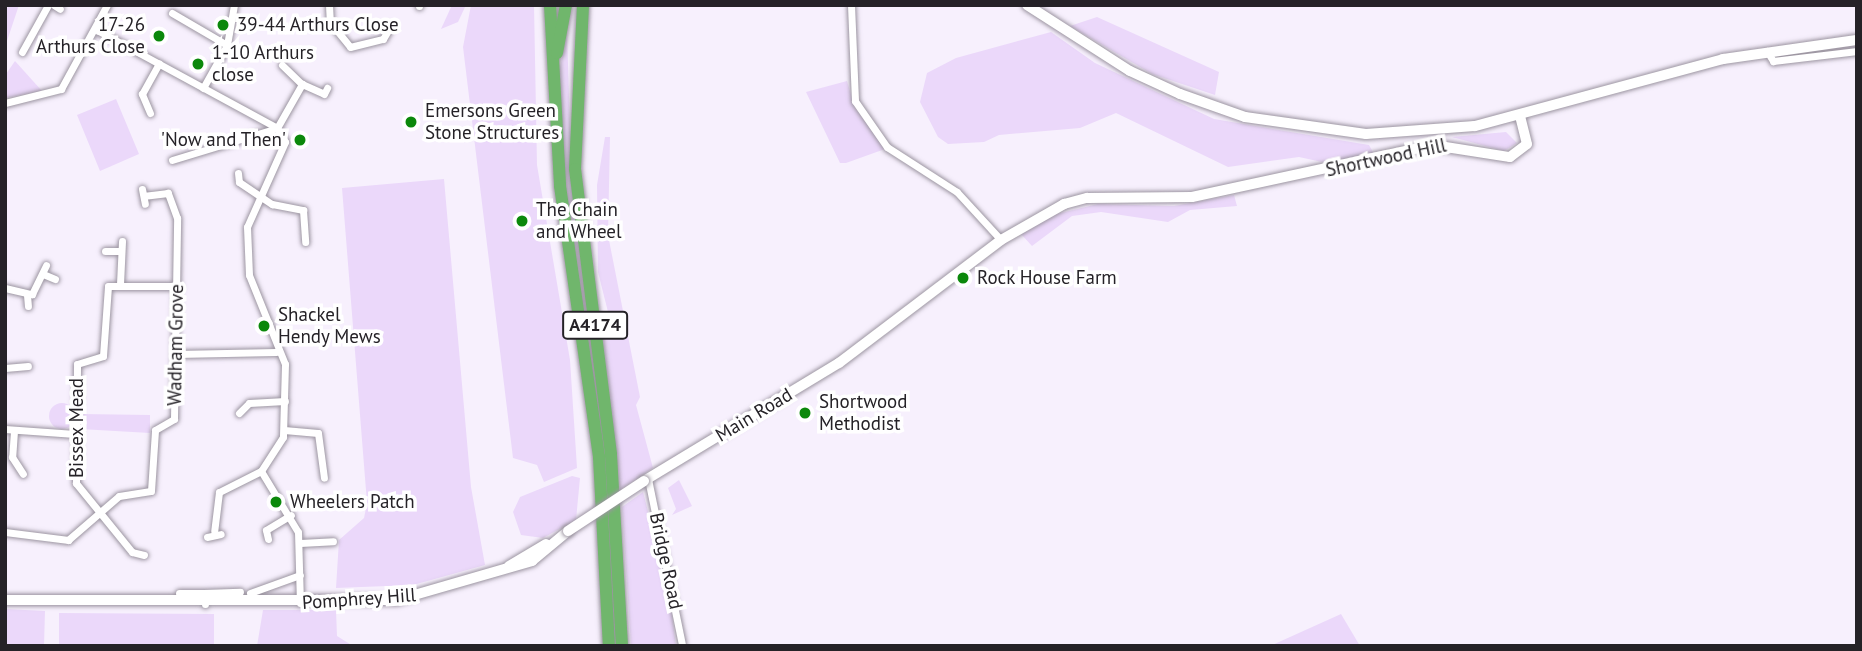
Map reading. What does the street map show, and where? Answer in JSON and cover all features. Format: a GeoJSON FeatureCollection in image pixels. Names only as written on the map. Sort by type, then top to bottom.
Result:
{"type":"FeatureCollection","features":[{"type":"Feature","properties":{"kind":"highway"},"geometry":{"type":"LineString","coordinates":[[550,5],[552,81]]}},
{"type":"Feature","properties":{"kind":"highway","name":"A4174"},"geometry":{"type":"LineString","coordinates":[[566,5],[552,81],[559,186],[599,457],[609,646]]}},
{"type":"Feature","properties":{"kind":"highway","name":"A4174"},"geometry":{"type":"LineString","coordinates":[[583,5],[575,169],[611,455],[622,646]]}},
{"type":"Feature","properties":{"kind":"main road"},"geometry":{"type":"LineString","coordinates":[[1027,5],[1130,71],[1245,117],[1366,134],[1425,132],[1520,115],[1767,50],[1857,40]]}},
{"type":"Feature","properties":{"kind":"main road","name":"Shortwood Hill"},"geometry":{"type":"LineString","coordinates":[[1001,240],[1035,218],[1087,198],[1192,197],[1433,145],[1510,157],[1527,144],[1520,115]]}},
{"type":"Feature","properties":{"kind":"main road","name":"Main Road"},"geometry":{"type":"LineString","coordinates":[[568,531],[646,480],[839,363],[1001,240]]}},
{"type":"Feature","properties":{"kind":"main road","name":"Pomphrey Hill"},"geometry":{"type":"LineString","coordinates":[[5,600],[204,599],[300,603],[397,600],[509,566],[527,550],[549,543],[568,531]]}},
{"type":"Feature","properties":{"kind":"street"},"geometry":{"type":"LineString","coordinates":[[22,52],[48,5]]}},
{"type":"Feature","properties":{"kind":"street"},"geometry":{"type":"LineString","coordinates":[[5,103],[61,89],[107,5]]}},
{"type":"Feature","properties":{"kind":"street"},"geometry":{"type":"LineString","coordinates":[[203,88],[227,45],[234,5]]}},
{"type":"Feature","properties":{"kind":"street"},"geometry":{"type":"LineString","coordinates":[[329,5],[330,22],[350,47],[348,57]]}},
{"type":"Feature","properties":{"kind":"street"},"geometry":{"type":"LineString","coordinates":[[851,5],[855,101],[887,147],[957,192],[1001,240]]}},
{"type":"Feature","properties":{"kind":"street"},"geometry":{"type":"LineString","coordinates":[[172,13],[184,25],[227,45]]}},
{"type":"Feature","properties":{"kind":"street"},"geometry":{"type":"LineString","coordinates":[[350,47],[384,42],[390,27]]}},
{"type":"Feature","properties":{"kind":"street"},"geometry":{"type":"LineString","coordinates":[[95,29],[277,128],[285,153],[260,197],[247,227],[248,270],[276,352],[285,364],[284,430],[279,450],[261,471],[219,492],[214,534]]}},
{"type":"Feature","properties":{"kind":"street"},"geometry":{"type":"LineString","coordinates":[[1767,50],[1773,61],[1857,51]]}},
{"type":"Feature","properties":{"kind":"street"},"geometry":{"type":"LineString","coordinates":[[150,113],[142,94],[159,63]]}},
{"type":"Feature","properties":{"kind":"street"},"geometry":{"type":"LineString","coordinates":[[282,65],[302,84],[326,91],[320,103]]}},
{"type":"Feature","properties":{"kind":"street"},"geometry":{"type":"LineString","coordinates":[[172,160],[277,128],[302,84]]}},
{"type":"Feature","properties":{"kind":"street"},"geometry":{"type":"LineString","coordinates":[[238,173],[239,182],[260,197],[303,210],[305,242]]}},
{"type":"Feature","properties":{"kind":"street","name":"Wadham Grove"},"geometry":{"type":"LineString","coordinates":[[5,532],[68,540],[119,496],[150,491],[155,430],[174,419],[178,286],[174,200],[169,193],[144,196]]}},
{"type":"Feature","properties":{"kind":"street","name":"Bissex Mead"},"geometry":{"type":"LineString","coordinates":[[98,516],[76,483],[77,364],[103,356],[106,290],[120,284],[122,241]]}},
{"type":"Feature","properties":{"kind":"street"},"geometry":{"type":"LineString","coordinates":[[105,251],[121,251]]}},
{"type":"Feature","properties":{"kind":"street"},"geometry":{"type":"LineString","coordinates":[[28,306],[27,295],[43,274],[46,265]]}},
{"type":"Feature","properties":{"kind":"street"},"geometry":{"type":"LineString","coordinates":[[43,274],[54,279]]}},
{"type":"Feature","properties":{"kind":"street"},"geometry":{"type":"LineString","coordinates":[[120,284],[178,286]]}},
{"type":"Feature","properties":{"kind":"street"},"geometry":{"type":"LineString","coordinates":[[5,288],[27,295]]}},
{"type":"Feature","properties":{"kind":"street"},"geometry":{"type":"LineString","coordinates":[[176,354],[276,352]]}},
{"type":"Feature","properties":{"kind":"street"},"geometry":{"type":"LineString","coordinates":[[5,368],[28,366]]}},
{"type":"Feature","properties":{"kind":"street"},"geometry":{"type":"LineString","coordinates":[[244,395],[249,403]]}},
{"type":"Feature","properties":{"kind":"street"},"geometry":{"type":"LineString","coordinates":[[239,413],[249,403],[285,401]]}},
{"type":"Feature","properties":{"kind":"street"},"geometry":{"type":"LineString","coordinates":[[23,474],[12,457],[10,430],[75,434]]}},
{"type":"Feature","properties":{"kind":"street"},"geometry":{"type":"LineString","coordinates":[[284,430],[317,433],[324,478]]}},
{"type":"Feature","properties":{"kind":"street"},"geometry":{"type":"LineString","coordinates":[[261,471],[291,515],[300,543],[300,603]]}},
{"type":"Feature","properties":{"kind":"street","name":"Bridge Road"},"geometry":{"type":"LineString","coordinates":[[646,480],[682,644]]}},
{"type":"Feature","properties":{"kind":"street"},"geometry":{"type":"LineString","coordinates":[[268,538],[263,527],[291,515]]}},
{"type":"Feature","properties":{"kind":"street"},"geometry":{"type":"LineString","coordinates":[[98,516],[132,552],[144,555]]}},
{"type":"Feature","properties":{"kind":"street"},"geometry":{"type":"LineString","coordinates":[[300,543],[333,541]]}},
{"type":"Feature","properties":{"kind":"street"},"geometry":{"type":"LineString","coordinates":[[250,593],[300,575]]}},
{"type":"Feature","properties":{"kind":"street","name":"Pomphrey Hill"},"geometry":{"type":"LineString","coordinates":[[179,593],[204,599],[240,592]]}},
{"type":"Feature","properties":{"kind":"shaded area"},"geometry":{"type":"Polygon","coordinates":[[[10,5],[19,5],[5,47],[5,10],[10,5]]]}},
{"type":"Feature","properties":{"kind":"shaded area"},"geometry":{"type":"Polygon","coordinates":[[[452,5],[466,5],[458,22],[441,29],[452,5]]]}},
{"type":"Feature","properties":{"kind":"shaded area"},"geometry":{"type":"Polygon","coordinates":[[[471,5],[534,5],[537,165],[570,360],[577,468],[544,482],[537,465],[513,458],[463,47],[471,5]]]}},
{"type":"Feature","properties":{"kind":"shaded area"},"geometry":{"type":"Polygon","coordinates":[[[1097,17],[1219,72],[1215,95],[1152,74],[1070,26],[1097,17]]]}},
{"type":"Feature","properties":{"kind":"shaded area"},"geometry":{"type":"Polygon","coordinates":[[[567,32],[572,195],[601,418],[610,513],[617,646],[597,398],[564,179],[558,78],[567,32]]]}},
{"type":"Feature","properties":{"kind":"shaded area"},"geometry":{"type":"Polygon","coordinates":[[[1051,32],[1095,63],[1214,119],[1369,145],[1374,154],[1336,165],[1299,157],[1228,167],[1116,113],[1080,128],[999,135],[984,142],[948,144],[938,137],[920,102],[927,73],[956,58],[1051,32]]]}},
{"type":"Feature","properties":{"kind":"shaded area"},"geometry":{"type":"Polygon","coordinates":[[[15,61],[42,91],[5,98],[6,74],[15,61]]]}},
{"type":"Feature","properties":{"kind":"shaded area"},"geometry":{"type":"Polygon","coordinates":[[[847,81],[855,108],[885,149],[840,163],[806,92],[847,81]]]}},
{"type":"Feature","properties":{"kind":"shaded area"},"geometry":{"type":"Polygon","coordinates":[[[116,99],[139,154],[100,171],[77,115],[116,99]]]}},
{"type":"Feature","properties":{"kind":"shaded area"},"geometry":{"type":"Polygon","coordinates":[[[1506,132],[1517,143],[1504,151],[1452,137],[1506,132]]]}},
{"type":"Feature","properties":{"kind":"shaded area"},"geometry":{"type":"Polygon","coordinates":[[[605,137],[610,137],[608,235],[640,397],[636,405],[653,468],[620,490],[601,323],[608,312],[598,272],[597,185],[605,137]]]}},
{"type":"Feature","properties":{"kind":"shaded area"},"geometry":{"type":"Polygon","coordinates":[[[444,179],[471,487],[485,565],[413,585],[336,588],[339,540],[364,518],[367,503],[342,188],[444,179]]]}},
{"type":"Feature","properties":{"kind":"shaded area"},"geometry":{"type":"Polygon","coordinates":[[[1234,195],[1237,206],[1190,210],[1168,222],[1101,212],[1072,216],[1032,246],[1021,234],[1048,216],[1098,204],[1174,206],[1234,195]]]}},
{"type":"Feature","properties":{"kind":"shaded area"},"geometry":{"type":"Polygon","coordinates":[[[62,403],[71,407],[75,416],[71,425],[62,429],[53,425],[49,416],[53,407],[62,403]]]}},
{"type":"Feature","properties":{"kind":"shaded area"},"geometry":{"type":"Polygon","coordinates":[[[81,414],[150,415],[150,433],[80,429],[81,414]]]}},
{"type":"Feature","properties":{"kind":"shaded area"},"geometry":{"type":"Polygon","coordinates":[[[572,476],[580,478],[576,520],[543,538],[521,535],[513,512],[520,497],[572,476]]]}},
{"type":"Feature","properties":{"kind":"shaded area"},"geometry":{"type":"Polygon","coordinates":[[[679,480],[692,506],[672,515],[676,509],[668,488],[679,480]]]}},
{"type":"Feature","properties":{"kind":"shaded area"},"geometry":{"type":"Polygon","coordinates":[[[643,492],[669,592],[676,646],[631,646],[622,507],[643,492]]]}},
{"type":"Feature","properties":{"kind":"shaded area"},"geometry":{"type":"Polygon","coordinates":[[[5,609],[45,611],[44,646],[5,646],[5,609]]]}},
{"type":"Feature","properties":{"kind":"shaded area"},"geometry":{"type":"Polygon","coordinates":[[[263,610],[336,610],[337,636],[353,646],[257,646],[263,610]]]}},
{"type":"Feature","properties":{"kind":"shaded area"},"geometry":{"type":"Polygon","coordinates":[[[59,613],[214,614],[214,646],[59,646],[59,613]]]}},
{"type":"Feature","properties":{"kind":"shaded area"},"geometry":{"type":"Polygon","coordinates":[[[1341,614],[1360,646],[1270,646],[1341,614]]]}},
{"type":"Feature","properties":{"kind":"place","name":"39-44 Arthurs Close"},"geometry":{"type":"Point","coordinates":[223,25]}},
{"type":"Feature","properties":{"kind":"place","name":"17-26 Arthurs Close"},"geometry":{"type":"Point","coordinates":[159,36]}},
{"type":"Feature","properties":{"kind":"place","name":"1-10 Arthurs close"},"geometry":{"type":"Point","coordinates":[198,64]}},
{"type":"Feature","properties":{"kind":"place","name":"Emersons Green Stone Structures"},"geometry":{"type":"Point","coordinates":[411,122]}},
{"type":"Feature","properties":{"kind":"place","name":"'Now and Then'"},"geometry":{"type":"Point","coordinates":[300,140]}},
{"type":"Feature","properties":{"kind":"place","name":"The Chain and Wheel"},"geometry":{"type":"Point","coordinates":[522,221]}},
{"type":"Feature","properties":{"kind":"place","name":"Rock House Farm"},"geometry":{"type":"Point","coordinates":[963,278]}},
{"type":"Feature","properties":{"kind":"place","name":"Shackel Hendy Mews"},"geometry":{"type":"Point","coordinates":[264,326]}},
{"type":"Feature","properties":{"kind":"place","name":"Shortwood Methodist"},"geometry":{"type":"Point","coordinates":[805,413]}},
{"type":"Feature","properties":{"kind":"place","name":"Wheelers Patch"},"geometry":{"type":"Point","coordinates":[276,502]}}]}
